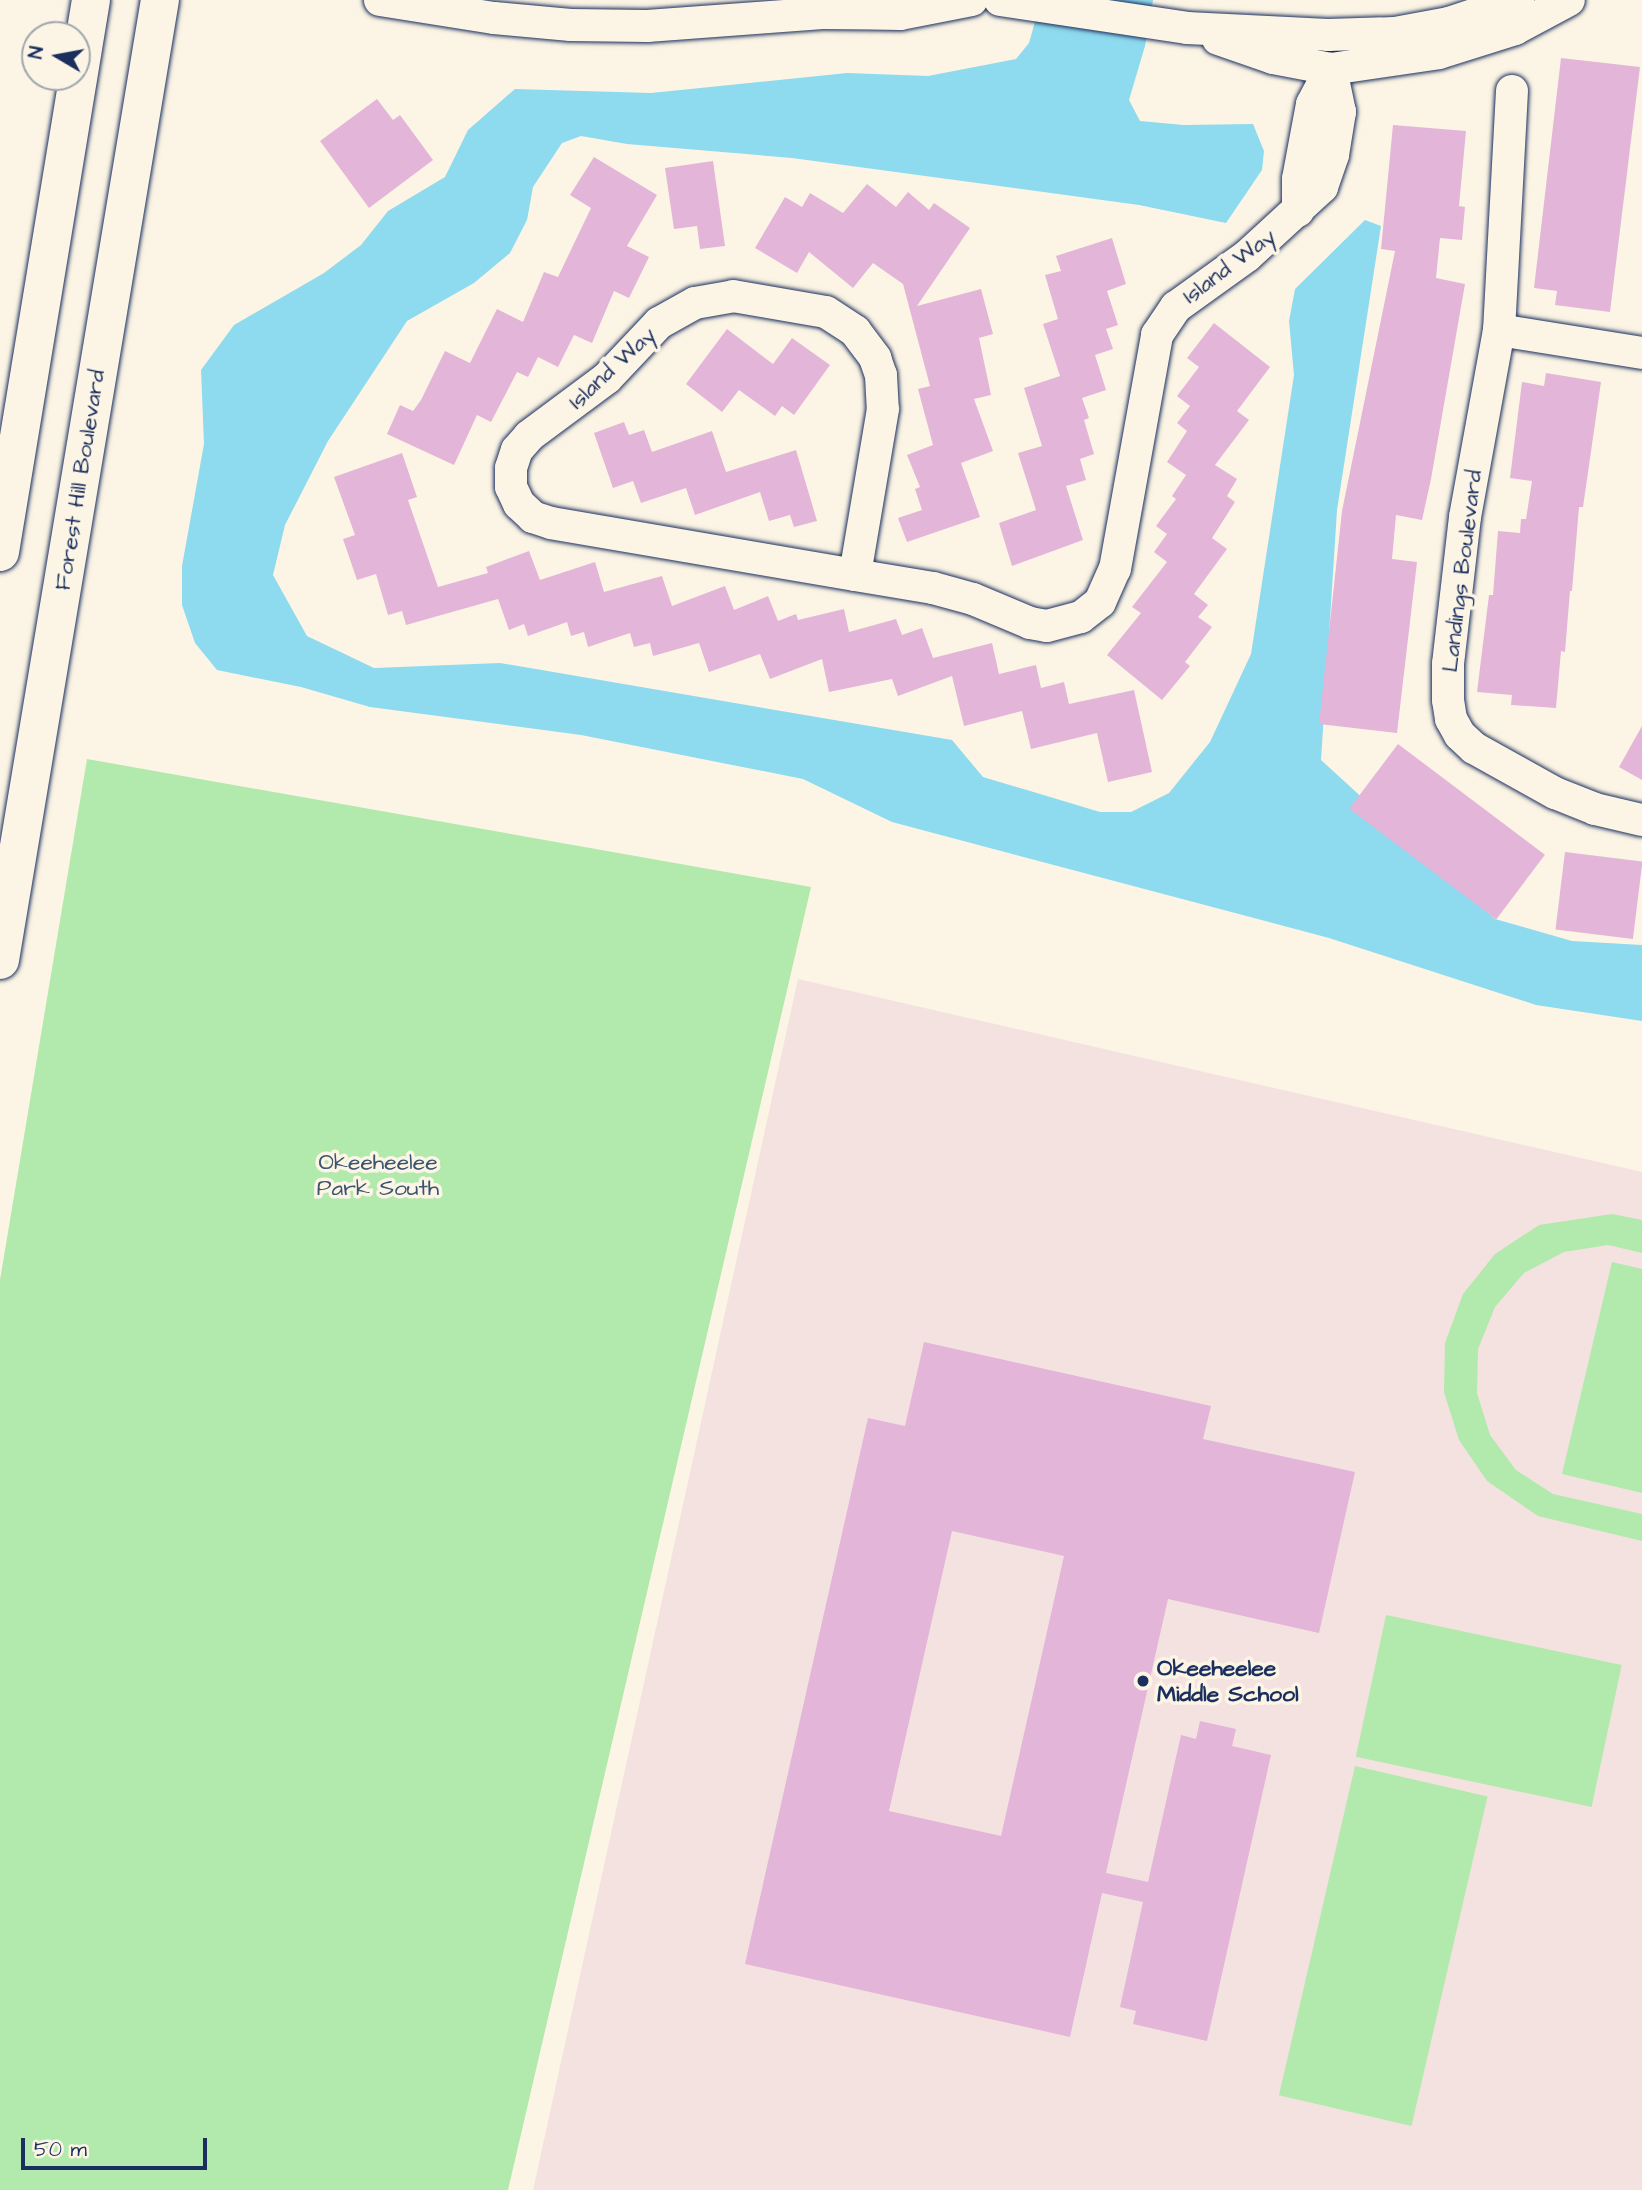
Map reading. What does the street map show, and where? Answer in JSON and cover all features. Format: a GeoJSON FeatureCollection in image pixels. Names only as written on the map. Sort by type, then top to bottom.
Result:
{"type":"FeatureCollection","features":[{"type":"Feature","properties":{"kind":"main road"},"geometry":{"type":"LineString","coordinates":[[0,552],[91,0]]}},
{"type":"Feature","properties":{"kind":"main road","name":"Forest Hill Boulevard"},"geometry":{"type":"LineString","coordinates":[[0,960],[6,883],[160,0]]}},
{"type":"Feature","properties":{"kind":"street"},"geometry":{"type":"LineString","coordinates":[[380,0],[494,18],[571,25],[674,12],[900,14],[972,0]]}},
{"type":"Feature","properties":{"kind":"street"},"geometry":{"type":"LineString","coordinates":[[1000,0],[1187,27],[1328,35],[1395,33],[1449,23],[1518,0]]}},
{"type":"Feature","properties":{"kind":"street"},"geometry":{"type":"LineString","coordinates":[[1187,27],[1273,58],[1331,69],[1440,53],[1515,29],[1569,0]]}},
{"type":"Feature","properties":{"kind":"street","name":"Island Way"},"geometry":{"type":"LineString","coordinates":[[855,575],[883,391],[881,374],[866,343],[842,320],[826,312],[733,296],[695,303],[675,312],[659,323],[607,378],[530,436],[517,450],[510,468],[512,487],[519,504],[533,517],[551,523],[855,575],[933,588],[973,599],[1030,623],[1047,626],[1080,617],[1100,602],[1115,569],[1157,335],[1176,307],[1247,256],[1298,211],[1298,178],[1312,104],[1331,69]]}},
{"type":"Feature","properties":{"kind":"street","name":"Landings Boulevard"},"geometry":{"type":"LineString","coordinates":[[1512,91],[1499,330],[1465,517],[1448,664],[1451,719],[1460,735],[1474,747],[1555,793],[1595,809],[1642,820]]}},
{"type":"Feature","properties":{"kind":"street"},"geometry":{"type":"LineString","coordinates":[[1499,330],[1642,353]]}},
{"type":"Feature","properties":{"kind":"shaded area","name":"Okeeheelee Middle School"},"geometry":{"type":"Polygon","coordinates":[[[798,979],[1642,1172],[1642,2190],[533,2190],[798,979]]]}},
{"type":"Feature","properties":{"kind":"green space","name":"Okeeheelee Park South"},"geometry":{"type":"Polygon","coordinates":[[[87,759],[811,887],[508,2190],[0,2190],[0,1280],[87,759]]]}},
{"type":"Feature","properties":{"kind":"green space"},"geometry":{"type":"Polygon","coordinates":[[[1612,1214],[1642,1220],[1642,1253],[1608,1245],[1564,1252],[1524,1273],[1495,1307],[1478,1349],[1477,1393],[1490,1435],[1516,1470],[1553,1494],[1642,1514],[1642,1541],[1538,1516],[1487,1481],[1459,1440],[1444,1392],[1445,1343],[1463,1294],[1495,1254],[1539,1225],[1612,1214]]]}},
{"type":"Feature","properties":{"kind":"green space"},"geometry":{"type":"Polygon","coordinates":[[[1612,1262],[1642,1269],[1642,1493],[1562,1474],[1612,1262]]]}},
{"type":"Feature","properties":{"kind":"green space"},"geometry":{"type":"Polygon","coordinates":[[[1386,1615],[1622,1665],[1592,1807],[1356,1757],[1386,1615]]]}},
{"type":"Feature","properties":{"kind":"green space"},"geometry":{"type":"Polygon","coordinates":[[[1355,1766],[1488,1797],[1411,2126],[1279,2095],[1355,1766]]]}},
{"type":"Feature","properties":{"kind":"water"},"geometry":{"type":"Polygon","coordinates":[[[1041,0],[1153,0],[1145,46],[1129,100],[1140,121],[1184,125],[1253,124],[1264,151],[1262,170],[1226,223],[1139,205],[792,158],[627,144],[581,136],[562,143],[533,187],[527,220],[510,253],[474,283],[407,321],[328,441],[285,525],[273,575],[307,636],[374,668],[500,663],[952,740],[983,777],[1100,812],[1131,812],[1169,793],[1210,742],[1251,654],[1294,375],[1289,321],[1295,289],[1365,220],[1381,226],[1337,510],[1321,760],[1495,919],[1572,941],[1642,945],[1642,1021],[1536,1005],[1329,938],[892,822],[803,779],[581,735],[370,707],[301,687],[217,670],[195,643],[182,605],[182,566],[204,444],[201,370],[234,325],[324,273],[361,245],[388,211],[445,177],[468,130],[515,89],[651,93],[847,73],[928,76],[1016,59],[1029,43],[1041,0]]]}},
{"type":"Feature","properties":{"kind":"building"},"geometry":{"type":"Polygon","coordinates":[[[1561,58],[1640,67],[1610,312],[1555,305],[1557,291],[1534,288],[1561,58]]]}},
{"type":"Feature","properties":{"kind":"building"},"geometry":{"type":"Polygon","coordinates":[[[377,99],[393,120],[400,115],[433,160],[369,208],[320,141],[377,99]]]}},
{"type":"Feature","properties":{"kind":"building"},"geometry":{"type":"Polygon","coordinates":[[[1393,125],[1466,131],[1459,206],[1465,207],[1462,240],[1440,238],[1436,278],[1465,284],[1431,479],[1422,520],[1396,515],[1392,559],[1417,562],[1397,733],[1319,724],[1342,511],[1395,251],[1381,249],[1393,125]]]}},
{"type":"Feature","properties":{"kind":"building"},"geometry":{"type":"Polygon","coordinates":[[[594,157],[657,195],[627,246],[649,257],[629,298],[614,291],[592,343],[574,335],[558,367],[538,357],[528,377],[517,372],[491,422],[477,415],[454,465],[387,434],[400,405],[413,411],[421,400],[445,351],[470,363],[497,309],[523,322],[544,272],[558,277],[591,208],[570,195],[594,157]]]}},
{"type":"Feature","properties":{"kind":"building"},"geometry":{"type":"Polygon","coordinates":[[[713,161],[725,246],[700,249],[697,226],[674,229],[665,168],[713,161]]]}},
{"type":"Feature","properties":{"kind":"building"},"geometry":{"type":"Polygon","coordinates":[[[867,184],[896,207],[908,192],[929,210],[934,203],[970,228],[917,306],[981,289],[993,334],[979,338],[991,395],[974,399],[993,451],[961,463],[980,517],[907,542],[898,518],[922,510],[915,489],[920,487],[907,455],[933,445],[918,389],[930,386],[903,284],[873,263],[853,288],[809,252],[797,273],[755,248],[785,197],[802,207],[810,193],[843,213],[867,184]]]}},
{"type":"Feature","properties":{"kind":"building"},"geometry":{"type":"Polygon","coordinates":[[[1112,238],[1126,284],[1107,291],[1118,325],[1106,329],[1113,349],[1095,355],[1106,390],[1082,398],[1089,418],[1084,420],[1094,454],[1080,459],[1086,480],[1066,486],[1083,540],[1012,566],[999,523],[1036,510],[1018,453],[1042,446],[1024,388],[1060,376],[1043,324],[1058,319],[1045,275],[1061,271],[1056,256],[1112,238]]]}},
{"type":"Feature","properties":{"kind":"building"},"geometry":{"type":"Polygon","coordinates":[[[1214,323],[1270,367],[1237,411],[1249,420],[1215,465],[1237,479],[1227,496],[1235,502],[1212,538],[1227,549],[1194,594],[1208,605],[1198,617],[1212,627],[1185,662],[1190,666],[1162,700],[1107,655],[1141,613],[1132,607],[1167,562],[1154,552],[1167,534],[1156,526],[1176,499],[1172,496],[1186,475],[1167,462],[1187,431],[1177,423],[1190,406],[1177,396],[1199,367],[1187,358],[1214,323]]]}},
{"type":"Feature","properties":{"kind":"building"},"geometry":{"type":"Polygon","coordinates":[[[727,329],[773,364],[792,338],[830,365],[794,415],[782,406],[775,416],[739,390],[722,412],[686,384],[727,329]]]}},
{"type":"Feature","properties":{"kind":"building"},"geometry":{"type":"Polygon","coordinates":[[[1546,373],[1601,382],[1583,507],[1579,507],[1572,591],[1565,652],[1561,651],[1556,708],[1511,705],[1512,695],[1477,692],[1489,595],[1493,595],[1498,531],[1520,533],[1521,519],[1526,519],[1532,481],[1510,478],[1522,382],[1544,386],[1546,373]]]}},
{"type":"Feature","properties":{"kind":"building"},"geometry":{"type":"Polygon","coordinates":[[[624,422],[629,435],[644,430],[652,452],[712,431],[726,472],[796,450],[817,521],[794,527],[790,515],[769,521],[760,492],[695,515],[686,488],[641,503],[633,481],[613,488],[594,433],[624,422]]]}},
{"type":"Feature","properties":{"kind":"building"},"geometry":{"type":"Polygon","coordinates":[[[402,453],[417,497],[408,500],[438,587],[488,573],[486,567],[529,551],[540,580],[595,562],[604,592],[662,576],[672,606],[725,586],[734,610],[768,596],[778,621],[796,614],[798,620],[844,609],[849,632],[896,619],[902,635],[922,628],[933,658],[992,643],[999,674],[1036,665],[1041,688],[1064,682],[1069,704],[1134,690],[1152,772],[1108,782],[1097,733],[1031,749],[1022,711],[964,726],[952,676],[898,696],[892,679],[829,692],[822,659],[770,679],[760,654],[709,672],[699,643],[653,656],[650,643],[634,647],[630,633],[588,647],[584,632],[571,636],[567,622],[528,636],[524,624],[509,630],[498,599],[406,625],[402,611],[388,615],[376,574],[357,580],[343,539],[355,535],[334,477],[402,453]]]}},
{"type":"Feature","properties":{"kind":"building"},"geometry":{"type":"Polygon","coordinates":[[[1642,726],[1642,780],[1619,767],[1642,726]]]}},
{"type":"Feature","properties":{"kind":"building"},"geometry":{"type":"Polygon","coordinates":[[[1398,744],[1545,855],[1496,919],[1349,809],[1398,744]]]}},
{"type":"Feature","properties":{"kind":"building"},"geometry":{"type":"Polygon","coordinates":[[[1565,852],[1642,861],[1633,939],[1555,929],[1565,852]]]}},
{"type":"Feature","properties":{"kind":"building"},"geometry":{"type":"Polygon","coordinates":[[[924,1342],[1211,1406],[1203,1439],[1355,1472],[1319,1633],[1168,1599],[1106,1873],[1148,1882],[1181,1735],[1196,1739],[1200,1721],[1236,1729],[1232,1746],[1271,1755],[1207,2041],[1133,2024],[1136,2011],[1120,2007],[1143,1902],[1102,1893],[1070,2037],[745,1964],[868,1418],[905,1426],[924,1342]],[[952,1531],[889,1811],[1001,1836],[1064,1556],[952,1531]]]}},
{"type":"Feature","properties":{"kind":"place","name":"Okeeheelee Middle School"},"geometry":{"type":"Point","coordinates":[1143,1681]}}]}
